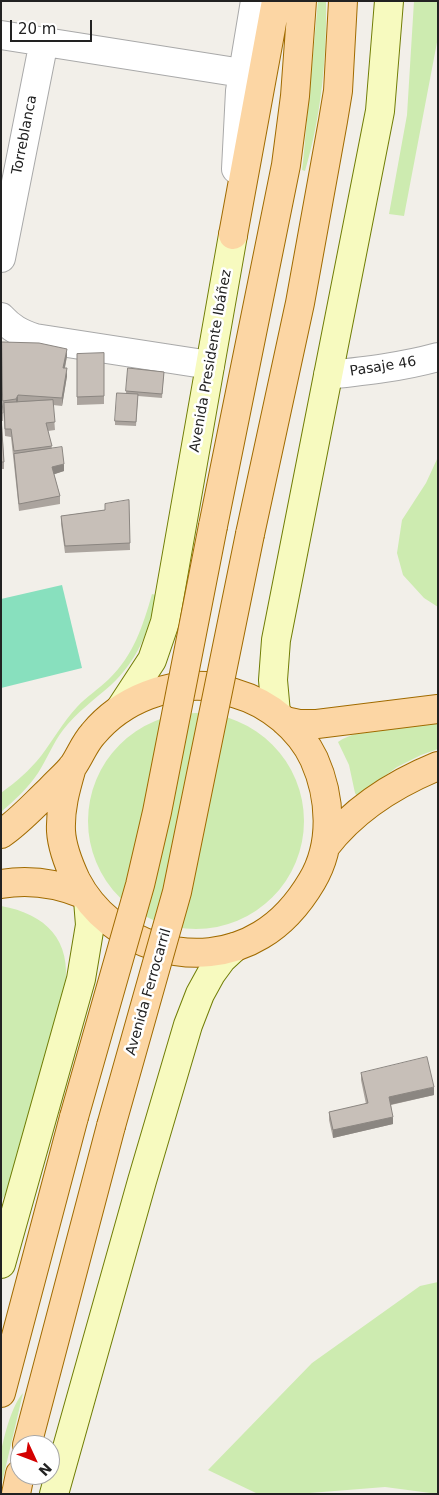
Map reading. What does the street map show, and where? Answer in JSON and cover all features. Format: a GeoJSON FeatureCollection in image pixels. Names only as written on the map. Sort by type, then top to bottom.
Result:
{"type":"FeatureCollection","features":[{"type":"Feature","properties":{"kind":"main road"},"geometry":{"type":"LineString","coordinates":[[233,235],[276,1]]}},
{"type":"Feature","properties":{"kind":"main road"},"geometry":{"type":"LineString","coordinates":[[1,1393],[74,1117],[137,894],[157,812],[286,165],[295,96],[302,1]]}},
{"type":"Feature","properties":{"kind":"main road","name":"Avenida Ferrocarril"},"geometry":{"type":"LineString","coordinates":[[30,1435],[111,1126],[177,892],[250,534],[300,303],[338,91],[343,1]]}},
{"type":"Feature","properties":{"kind":"main road","name":"Avenida Presidente Ibáñez"},"geometry":{"type":"LineString","coordinates":[[1,834],[24,815],[72,766],[92,735],[120,709],[150,694],[182,686],[216,687],[248,697],[281,717],[300,738],[313,757],[322,778],[327,801],[328,824],[325,847],[316,876],[302,899],[283,920],[260,936],[235,947],[209,953],[183,953],[158,948],[133,939],[112,925],[86,897],[69,865],[61,832],[63,798],[72,766]]}},
{"type":"Feature","properties":{"kind":"main road"},"geometry":{"type":"LineString","coordinates":[[281,717],[299,724],[326,723],[438,709]]}},
{"type":"Feature","properties":{"kind":"main road"},"geometry":{"type":"LineString","coordinates":[[325,847],[347,821],[376,798],[407,780],[438,766]]}},
{"type":"Feature","properties":{"kind":"main road","name":"Avenida Presidente Ibáñez"},"geometry":{"type":"LineString","coordinates":[[1,884],[23,881],[42,882],[65,887],[86,897]]}},
{"type":"Feature","properties":{"kind":"street","name":"Avenida Presidente Ibáñez"},"geometry":{"type":"LineString","coordinates":[[120,709],[152,660],[164,622],[233,235],[240,91],[255,1]]}},
{"type":"Feature","properties":{"kind":"street"},"geometry":{"type":"LineString","coordinates":[[281,717],[273,680],[276,640],[380,111],[389,1]]}},
{"type":"Feature","properties":{"kind":"street"},"geometry":{"type":"LineString","coordinates":[[1,35],[242,73]]}},
{"type":"Feature","properties":{"kind":"street","name":"Torreblanca"},"geometry":{"type":"LineString","coordinates":[[1,258],[44,41]]}},
{"type":"Feature","properties":{"kind":"street"},"geometry":{"type":"LineString","coordinates":[[1,317],[21,334],[35,338],[210,365]]}},
{"type":"Feature","properties":{"kind":"street","name":"Pasaje 46"},"geometry":{"type":"LineString","coordinates":[[328,375],[375,370],[438,357]]}},
{"type":"Feature","properties":{"kind":"street"},"geometry":{"type":"LineString","coordinates":[[1,1264],[81,979],[90,925],[86,897]]}},
{"type":"Feature","properties":{"kind":"street"},"geometry":{"type":"LineString","coordinates":[[54,1494],[188,1025],[200,994],[211,974],[222,959],[235,947]]}},
{"type":"Feature","properties":{"kind":"green space"},"geometry":{"type":"Polygon","coordinates":[[[318,1],[326,1],[324,65],[319,109],[305,171],[302,170],[318,1]]]}},
{"type":"Feature","properties":{"kind":"green space"},"geometry":{"type":"Polygon","coordinates":[[[414,1],[438,1],[438,37],[404,216],[389,214],[407,115],[414,1]]]}},
{"type":"Feature","properties":{"kind":"green space"},"geometry":{"type":"Polygon","coordinates":[[[438,457],[438,607],[424,598],[403,575],[397,553],[402,520],[426,483],[438,457]]]}},
{"type":"Feature","properties":{"kind":"green space"},"geometry":{"type":"Polygon","coordinates":[[[62,585],[82,668],[1,688],[1,599],[62,585]]]}},
{"type":"Feature","properties":{"kind":"green space"},"geometry":{"type":"Polygon","coordinates":[[[152,594],[156,595],[146,633],[128,666],[111,685],[68,724],[56,740],[34,778],[21,794],[1,812],[1,793],[32,767],[72,713],[85,699],[109,679],[125,661],[141,629],[152,594]]]}},
{"type":"Feature","properties":{"kind":"green space"},"geometry":{"type":"Polygon","coordinates":[[[185,713],[207,713],[227,717],[247,725],[273,744],[292,770],[300,790],[304,821],[300,852],[292,872],[273,898],[247,917],[227,925],[207,929],[185,929],[165,925],[145,917],[127,905],[112,890],[100,872],[92,852],[88,832],[88,810],[92,790],[100,770],[112,752],[127,737],[145,725],[165,717],[185,713]]]}},
{"type":"Feature","properties":{"kind":"green space"},"geometry":{"type":"Polygon","coordinates":[[[438,721],[438,749],[397,767],[357,796],[349,765],[338,742],[347,737],[372,730],[438,721]]]}},
{"type":"Feature","properties":{"kind":"green space"},"geometry":{"type":"Polygon","coordinates":[[[1,906],[31,915],[52,932],[60,943],[66,971],[65,988],[10,1187],[1,1201],[1,906]]]}},
{"type":"Feature","properties":{"kind":"green space"},"geometry":{"type":"Polygon","coordinates":[[[438,1282],[438,1494],[385,1487],[297,1494],[258,1494],[208,1470],[312,1363],[420,1286],[438,1282]]]}},
{"type":"Feature","properties":{"kind":"green space"},"geometry":{"type":"Polygon","coordinates":[[[23,1393],[13,1435],[10,1435],[10,1449],[1,1487],[2,1445],[6,1429],[23,1393]]]}},
{"type":"Feature","properties":{"kind":"building"},"geometry":{"type":"Polygon","coordinates":[[[2,342],[39,343],[67,349],[63,368],[67,368],[62,398],[18,395],[16,399],[3,401],[2,342]]]}},
{"type":"Feature","properties":{"kind":"building"},"geometry":{"type":"Polygon","coordinates":[[[104,353],[104,396],[77,397],[77,354],[104,353]]]}},
{"type":"Feature","properties":{"kind":"building"},"geometry":{"type":"Polygon","coordinates":[[[128,368],[164,372],[162,394],[126,391],[128,368]]]}},
{"type":"Feature","properties":{"kind":"building"},"geometry":{"type":"Polygon","coordinates":[[[1,388],[3,413],[1,413],[1,388]]]}},
{"type":"Feature","properties":{"kind":"building"},"geometry":{"type":"Polygon","coordinates":[[[117,393],[138,394],[136,422],[115,421],[117,393]]]}},
{"type":"Feature","properties":{"kind":"building"},"geometry":{"type":"Polygon","coordinates":[[[53,400],[55,422],[46,423],[52,446],[14,451],[11,429],[5,429],[4,403],[53,400]]]}},
{"type":"Feature","properties":{"kind":"building"},"geometry":{"type":"Polygon","coordinates":[[[1,418],[4,462],[1,462],[1,418]]]}},
{"type":"Feature","properties":{"kind":"building"},"geometry":{"type":"Polygon","coordinates":[[[62,447],[64,464],[52,467],[60,496],[19,504],[14,454],[62,447]]]}},
{"type":"Feature","properties":{"kind":"building"},"geometry":{"type":"Polygon","coordinates":[[[129,500],[130,543],[65,546],[61,516],[105,510],[105,504],[129,500]]]}},
{"type":"Feature","properties":{"kind":"building"},"geometry":{"type":"Polygon","coordinates":[[[427,1057],[434,1087],[389,1097],[393,1117],[333,1130],[329,1112],[368,1103],[361,1073],[427,1057]]]}}]}
